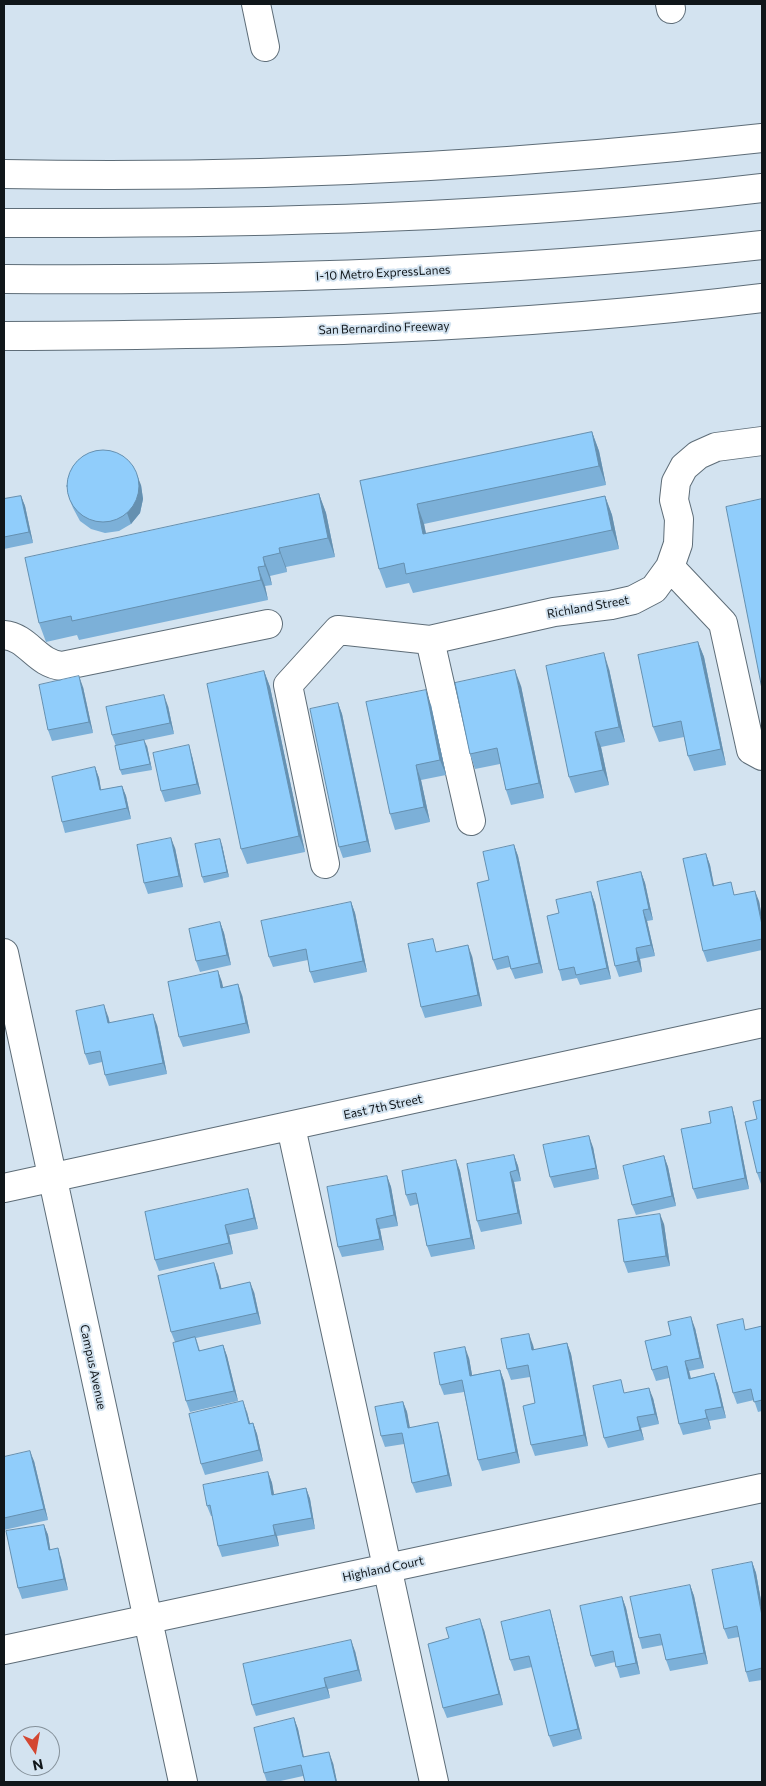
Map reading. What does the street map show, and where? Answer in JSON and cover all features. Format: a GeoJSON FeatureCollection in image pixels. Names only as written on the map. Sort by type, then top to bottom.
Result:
{"type":"FeatureCollection","features":[{"type":"Feature","properties":{"kind":"main road"},"geometry":{"type":"LineString","coordinates":[[256,4],[265,47]]}},
{"type":"Feature","properties":{"kind":"main road"},"geometry":{"type":"LineString","coordinates":[[4,174],[156,175],[397,169],[762,138]]}},
{"type":"Feature","properties":{"kind":"main road"},"geometry":{"type":"LineString","coordinates":[[4,223],[178,223],[349,220],[536,208],[762,188]]}},
{"type":"Feature","properties":{"kind":"main road","name":"I-10 Metro ExpressLanes"},"geometry":{"type":"LineString","coordinates":[[4,278],[156,280],[367,275],[570,262],[762,244]]}},
{"type":"Feature","properties":{"kind":"main road","name":"San Bernardino Freeway"},"geometry":{"type":"LineString","coordinates":[[4,336],[138,336],[460,326],[589,316],[762,298]]}},
{"type":"Feature","properties":{"kind":"main road","name":"Richland Street"},"geometry":{"type":"LineString","coordinates":[[325,864],[288,685],[338,630],[430,640],[554,612],[611,605],[632,600],[654,589],[670,567],[678,544],[679,519],[674,500],[676,482],[684,467],[698,455],[716,448],[762,442]]}},
{"type":"Feature","properties":{"kind":"main road"},"geometry":{"type":"LineString","coordinates":[[670,567],[723,623],[751,750],[762,756]]}},
{"type":"Feature","properties":{"kind":"main road"},"geometry":{"type":"LineString","coordinates":[[4,635],[22,641],[51,666],[62,666],[268,624]]}},
{"type":"Feature","properties":{"kind":"main road"},"geometry":{"type":"LineString","coordinates":[[430,640],[471,821]]}},
{"type":"Feature","properties":{"kind":"main road","name":"Campus Avenue"},"geometry":{"type":"LineString","coordinates":[[4,953],[183,1782]]}},
{"type":"Feature","properties":{"kind":"main road","name":"East 7th Street"},"geometry":{"type":"LineString","coordinates":[[4,1188],[762,1023]]}},
{"type":"Feature","properties":{"kind":"main road"},"geometry":{"type":"LineString","coordinates":[[291,1127],[434,1782]]}},
{"type":"Feature","properties":{"kind":"main road","name":"Highland Court"},"geometry":{"type":"LineString","coordinates":[[4,1650],[762,1488]]}},
{"type":"Feature","properties":{"kind":"building"},"geometry":{"type":"Polygon","coordinates":[[[592,432],[599,466],[417,504],[423,534],[605,496],[612,530],[406,574],[404,563],[379,569],[360,481],[592,432]]]}},
{"type":"Feature","properties":{"kind":"building"},"geometry":{"type":"Polygon","coordinates":[[[103,450],[123,456],[133,466],[139,486],[133,506],[123,516],[103,522],[83,516],[73,506],[67,486],[73,466],[83,456],[103,450]]]}},
{"type":"Feature","properties":{"kind":"building"},"geometry":{"type":"Polygon","coordinates":[[[319,494],[328,538],[279,548],[280,553],[263,557],[265,566],[258,567],[261,580],[72,621],[71,616],[39,623],[25,558],[319,494]]]}},
{"type":"Feature","properties":{"kind":"building"},"geometry":{"type":"Polygon","coordinates":[[[21,496],[29,532],[4,537],[4,499],[21,496]]]}},
{"type":"Feature","properties":{"kind":"building"},"geometry":{"type":"Polygon","coordinates":[[[762,499],[762,689],[726,507],[762,499]]]}},
{"type":"Feature","properties":{"kind":"building"},"geometry":{"type":"Polygon","coordinates":[[[698,642],[721,749],[688,756],[681,721],[653,727],[638,655],[698,642]]]}},
{"type":"Feature","properties":{"kind":"building"},"geometry":{"type":"Polygon","coordinates":[[[604,653],[619,727],[595,732],[603,770],[569,777],[546,666],[604,653]]]}},
{"type":"Feature","properties":{"kind":"building"},"geometry":{"type":"Polygon","coordinates":[[[515,670],[539,783],[506,790],[497,748],[470,754],[455,683],[515,670]]]}},
{"type":"Feature","properties":{"kind":"building"},"geometry":{"type":"Polygon","coordinates":[[[264,671],[299,836],[241,849],[207,684],[264,671]]]}},
{"type":"Feature","properties":{"kind":"building"},"geometry":{"type":"Polygon","coordinates":[[[79,676],[89,722],[48,730],[39,685],[79,676]]]}},
{"type":"Feature","properties":{"kind":"building"},"geometry":{"type":"Polygon","coordinates":[[[426,690],[440,760],[416,765],[424,807],[390,814],[366,702],[426,690]]]}},
{"type":"Feature","properties":{"kind":"building"},"geometry":{"type":"Polygon","coordinates":[[[164,695],[170,723],[112,735],[106,707],[164,695]]]}},
{"type":"Feature","properties":{"kind":"building"},"geometry":{"type":"Polygon","coordinates":[[[338,703],[367,841],[339,847],[310,709],[338,703]]]}},
{"type":"Feature","properties":{"kind":"building"},"geometry":{"type":"Polygon","coordinates":[[[144,740],[150,764],[120,770],[115,746],[144,740]]]}},
{"type":"Feature","properties":{"kind":"building"},"geometry":{"type":"Polygon","coordinates":[[[189,745],[197,784],[161,791],[153,753],[189,745]]]}},
{"type":"Feature","properties":{"kind":"building"},"geometry":{"type":"Polygon","coordinates":[[[95,767],[100,790],[122,786],[127,808],[62,822],[52,777],[95,767]]]}},
{"type":"Feature","properties":{"kind":"building"},"geometry":{"type":"Polygon","coordinates":[[[171,838],[179,876],[144,883],[137,845],[171,838]]]}},
{"type":"Feature","properties":{"kind":"building"},"geometry":{"type":"Polygon","coordinates":[[[220,839],[227,872],[202,877],[195,844],[220,839]]]}},
{"type":"Feature","properties":{"kind":"building"},"geometry":{"type":"Polygon","coordinates":[[[514,845],[539,963],[511,969],[508,956],[493,960],[477,883],[489,880],[483,852],[514,845]]]}},
{"type":"Feature","properties":{"kind":"building"},"geometry":{"type":"Polygon","coordinates":[[[706,854],[713,886],[731,882],[734,895],[755,891],[762,925],[762,939],[703,951],[683,859],[706,854]]]}},
{"type":"Feature","properties":{"kind":"building"},"geometry":{"type":"Polygon","coordinates":[[[641,872],[649,909],[643,910],[651,945],[636,948],[638,961],[615,966],[597,882],[641,872]]]}},
{"type":"Feature","properties":{"kind":"building"},"geometry":{"type":"Polygon","coordinates":[[[591,892],[607,968],[576,975],[574,967],[559,970],[547,916],[559,913],[556,900],[591,892]]]}},
{"type":"Feature","properties":{"kind":"building"},"geometry":{"type":"Polygon","coordinates":[[[351,902],[363,961],[310,972],[306,949],[269,957],[261,921],[351,902]]]}},
{"type":"Feature","properties":{"kind":"building"},"geometry":{"type":"Polygon","coordinates":[[[220,922],[227,955],[196,961],[189,929],[220,922]]]}},
{"type":"Feature","properties":{"kind":"building"},"geometry":{"type":"Polygon","coordinates":[[[433,939],[436,952],[468,945],[478,995],[421,1007],[408,944],[433,939]]]}},
{"type":"Feature","properties":{"kind":"building"},"geometry":{"type":"Polygon","coordinates":[[[218,971],[221,988],[238,984],[246,1023],[179,1037],[168,982],[218,971]]]}},
{"type":"Feature","properties":{"kind":"building"},"geometry":{"type":"Polygon","coordinates":[[[104,1005],[108,1023],[153,1014],[163,1063],[105,1075],[100,1051],[85,1054],[76,1011],[104,1005]]]}},
{"type":"Feature","properties":{"kind":"building"},"geometry":{"type":"Polygon","coordinates":[[[762,1100],[762,1172],[757,1173],[745,1122],[757,1119],[753,1102],[762,1100]]]}},
{"type":"Feature","properties":{"kind":"building"},"geometry":{"type":"Polygon","coordinates":[[[732,1107],[745,1178],[693,1189],[681,1129],[711,1123],[709,1112],[732,1107]]]}},
{"type":"Feature","properties":{"kind":"building"},"geometry":{"type":"Polygon","coordinates":[[[589,1136],[596,1168],[550,1177],[543,1145],[589,1136]]]}},
{"type":"Feature","properties":{"kind":"building"},"geometry":{"type":"Polygon","coordinates":[[[514,1155],[517,1170],[510,1172],[518,1213],[477,1221],[467,1164],[514,1155]]]}},
{"type":"Feature","properties":{"kind":"building"},"geometry":{"type":"Polygon","coordinates":[[[664,1156],[672,1196],[632,1205],[623,1166],[664,1156]]]}},
{"type":"Feature","properties":{"kind":"building"},"geometry":{"type":"Polygon","coordinates":[[[456,1160],[471,1238],[427,1246],[416,1193],[406,1195],[402,1171],[456,1160]]]}},
{"type":"Feature","properties":{"kind":"building"},"geometry":{"type":"Polygon","coordinates":[[[387,1176],[394,1215],[376,1219],[380,1239],[338,1247],[327,1187],[387,1176]]]}},
{"type":"Feature","properties":{"kind":"building"},"geometry":{"type":"Polygon","coordinates":[[[248,1189],[254,1218],[225,1225],[229,1243],[155,1260],[145,1212],[248,1189]]]}},
{"type":"Feature","properties":{"kind":"building"},"geometry":{"type":"Polygon","coordinates":[[[660,1214],[666,1256],[624,1262],[618,1220],[660,1214]]]}},
{"type":"Feature","properties":{"kind":"building"},"geometry":{"type":"Polygon","coordinates":[[[214,1263],[220,1289],[250,1282],[257,1313],[171,1332],[158,1276],[214,1263]]]}},
{"type":"Feature","properties":{"kind":"building"},"geometry":{"type":"Polygon","coordinates":[[[691,1317],[700,1358],[685,1361],[689,1379],[714,1373],[722,1407],[705,1410],[707,1418],[679,1424],[667,1366],[652,1370],[645,1341],[671,1335],[668,1322],[691,1317]]]}},
{"type":"Feature","properties":{"kind":"building"},"geometry":{"type":"Polygon","coordinates":[[[743,1319],[745,1330],[762,1326],[762,1400],[754,1402],[751,1389],[733,1393],[717,1325],[743,1319]]]}},
{"type":"Feature","properties":{"kind":"building"},"geometry":{"type":"Polygon","coordinates":[[[529,1334],[532,1350],[567,1343],[584,1435],[531,1445],[523,1406],[535,1403],[528,1365],[507,1369],[501,1339],[529,1334]]]}},
{"type":"Feature","properties":{"kind":"building"},"geometry":{"type":"Polygon","coordinates":[[[195,1337],[199,1351],[223,1345],[234,1391],[186,1401],[173,1343],[195,1337]]]}},
{"type":"Feature","properties":{"kind":"building"},"geometry":{"type":"Polygon","coordinates":[[[465,1347],[470,1376],[500,1370],[516,1452],[478,1460],[462,1380],[440,1385],[434,1353],[465,1347]]]}},
{"type":"Feature","properties":{"kind":"building"},"geometry":{"type":"Polygon","coordinates":[[[621,1380],[624,1393],[649,1388],[655,1414],[637,1417],[640,1430],[604,1438],[593,1386],[621,1380]]]}},
{"type":"Feature","properties":{"kind":"building"},"geometry":{"type":"Polygon","coordinates":[[[243,1401],[249,1424],[253,1423],[259,1450],[201,1464],[189,1414],[243,1401]]]}},
{"type":"Feature","properties":{"kind":"building"},"geometry":{"type":"Polygon","coordinates":[[[403,1402],[408,1428],[438,1422],[448,1475],[412,1483],[402,1433],[381,1436],[375,1407],[403,1402]]]}},
{"type":"Feature","properties":{"kind":"building"},"geometry":{"type":"Polygon","coordinates":[[[30,1451],[44,1509],[4,1518],[4,1457],[30,1451]]]}},
{"type":"Feature","properties":{"kind":"building"},"geometry":{"type":"Polygon","coordinates":[[[268,1472],[272,1495],[306,1488],[312,1518],[273,1525],[275,1535],[218,1546],[210,1505],[207,1506],[203,1485],[268,1472]]]}},
{"type":"Feature","properties":{"kind":"building"},"geometry":{"type":"Polygon","coordinates":[[[44,1525],[49,1550],[58,1548],[64,1579],[18,1588],[6,1531],[44,1525]]]}},
{"type":"Feature","properties":{"kind":"building"},"geometry":{"type":"Polygon","coordinates":[[[752,1562],[762,1616],[762,1668],[746,1672],[737,1626],[724,1629],[712,1570],[752,1562]]]}},
{"type":"Feature","properties":{"kind":"building"},"geometry":{"type":"Polygon","coordinates":[[[690,1585],[704,1653],[666,1660],[660,1634],[639,1638],[630,1597],[690,1585]]]}},
{"type":"Feature","properties":{"kind":"building"},"geometry":{"type":"Polygon","coordinates":[[[622,1597],[636,1663],[616,1667],[613,1651],[591,1656],[580,1606],[622,1597]]]}},
{"type":"Feature","properties":{"kind":"building"},"geometry":{"type":"Polygon","coordinates":[[[550,1610],[578,1729],[549,1736],[529,1656],[510,1660],[501,1622],[550,1610]]]}},
{"type":"Feature","properties":{"kind":"building"},"geometry":{"type":"Polygon","coordinates":[[[480,1619],[499,1694],[443,1708],[428,1644],[449,1638],[446,1628],[480,1619]]]}},
{"type":"Feature","properties":{"kind":"building"},"geometry":{"type":"Polygon","coordinates":[[[351,1640],[358,1670],[324,1678],[326,1687],[252,1705],[243,1664],[351,1640]]]}},
{"type":"Feature","properties":{"kind":"building"},"geometry":{"type":"Polygon","coordinates":[[[294,1718],[303,1757],[329,1752],[336,1782],[305,1782],[301,1765],[264,1773],[254,1728],[294,1718]]]}}]}
